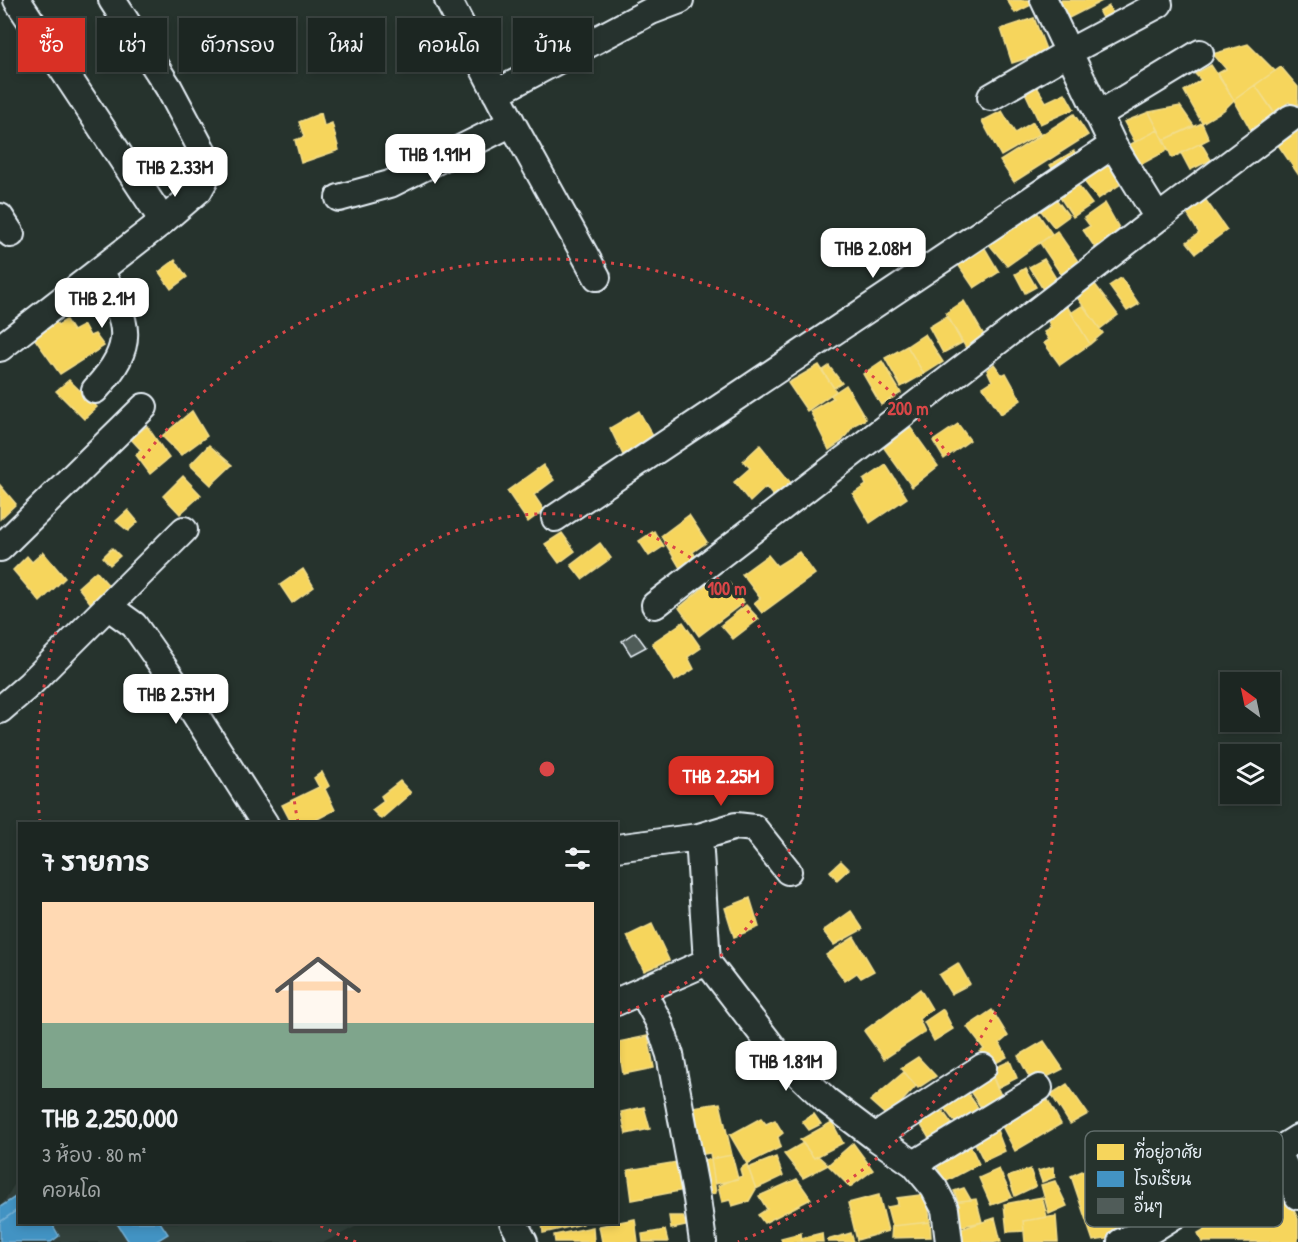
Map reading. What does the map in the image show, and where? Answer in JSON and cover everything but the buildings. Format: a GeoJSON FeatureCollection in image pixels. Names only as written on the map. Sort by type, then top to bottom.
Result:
{"type":"FeatureCollection","features":[{"type":"Feature","properties":{"kind":"street"},"geometry":{"type":"LineString","coordinates":[[17,0],[164,221]]}},
{"type":"Feature","properties":{"kind":"street"},"geometry":{"type":"LineString","coordinates":[[0,348],[164,221],[199,190],[204,181],[205,166],[202,150],[170,88],[112,0]]}},
{"type":"Feature","properties":{"kind":"street"},"geometry":{"type":"LineString","coordinates":[[448,0],[512,123],[597,277]]}},
{"type":"Feature","properties":{"kind":"street"},"geometry":{"type":"LineString","coordinates":[[496,93],[651,11],[680,0]]}},
{"type":"Feature","properties":{"kind":"street"},"geometry":{"type":"LineString","coordinates":[[1044,0],[1113,145],[1158,218]]}},
{"type":"Feature","properties":{"kind":"street"},"geometry":{"type":"LineString","coordinates":[[991,98],[1069,52],[1159,4]]}},
{"type":"Feature","properties":{"kind":"street"},"geometry":{"type":"LineString","coordinates":[[1098,115],[1200,53]]}},
{"type":"Feature","properties":{"kind":"street"},"geometry":{"type":"LineString","coordinates":[[655,605],[1290,118]]}},
{"type":"Feature","properties":{"kind":"street"},"geometry":{"type":"LineString","coordinates":[[339,198],[390,184],[512,123]]}},
{"type":"Feature","properties":{"kind":"street"},"geometry":{"type":"LineString","coordinates":[[555,518],[1113,145]]}},
{"type":"Feature","properties":{"kind":"street"},"geometry":{"type":"LineString","coordinates":[[95,390],[111,372],[122,354],[124,343],[124,326],[100,270]]}},
{"type":"Feature","properties":{"kind":"street"},"geometry":{"type":"LineString","coordinates":[[0,548],[144,407]]}},
{"type":"Feature","properties":{"kind":"street"},"geometry":{"type":"LineString","coordinates":[[0,710],[109,607],[184,530]]}},
{"type":"Feature","properties":{"kind":"street"},"geometry":{"type":"LineString","coordinates":[[109,607],[134,625],[181,692],[264,822]]}},
{"type":"Feature","properties":{"kind":"street"},"geometry":{"type":"LineString","coordinates":[[618,848],[699,837],[735,825],[754,828],[788,871]]}},
{"type":"Feature","properties":{"kind":"street"},"geometry":{"type":"LineString","coordinates":[[699,837],[707,962],[777,1053],[826,1100],[915,1164],[934,1188],[945,1209],[949,1242]]}},
{"type":"Feature","properties":{"kind":"street"},"geometry":{"type":"LineString","coordinates":[[618,1001],[707,962]]}},
{"type":"Feature","properties":{"kind":"street"},"geometry":{"type":"LineString","coordinates":[[642,990],[659,1022],[670,1055],[703,1242]]}},
{"type":"Feature","properties":{"kind":"street"},"geometry":{"type":"LineString","coordinates":[[875,1137],[983,1067]]}},
{"type":"Feature","properties":{"kind":"street"},"geometry":{"type":"LineString","coordinates":[[915,1164],[1039,1088]]}},
{"type":"Feature","properties":{"kind":"street"},"geometry":{"type":"LineString","coordinates":[[1288,1144],[1298,1196]]}},
{"type":"Feature","properties":{"kind":"street"},"geometry":{"type":"LineString","coordinates":[[514,1224],[524,1242]]}},
{"type":"Feature","properties":{"kind":"street"},"geometry":{"type":"LineString","coordinates":[[1121,1242],[1156,1227]]}},
{"type":"Feature","properties":{"kind":"shaded area"},"geometry":{"type":"Polygon","coordinates":[[[18,1179],[18,1224],[361,1224],[325,1242],[0,1242],[0,1208],[18,1179]]]}}]}
